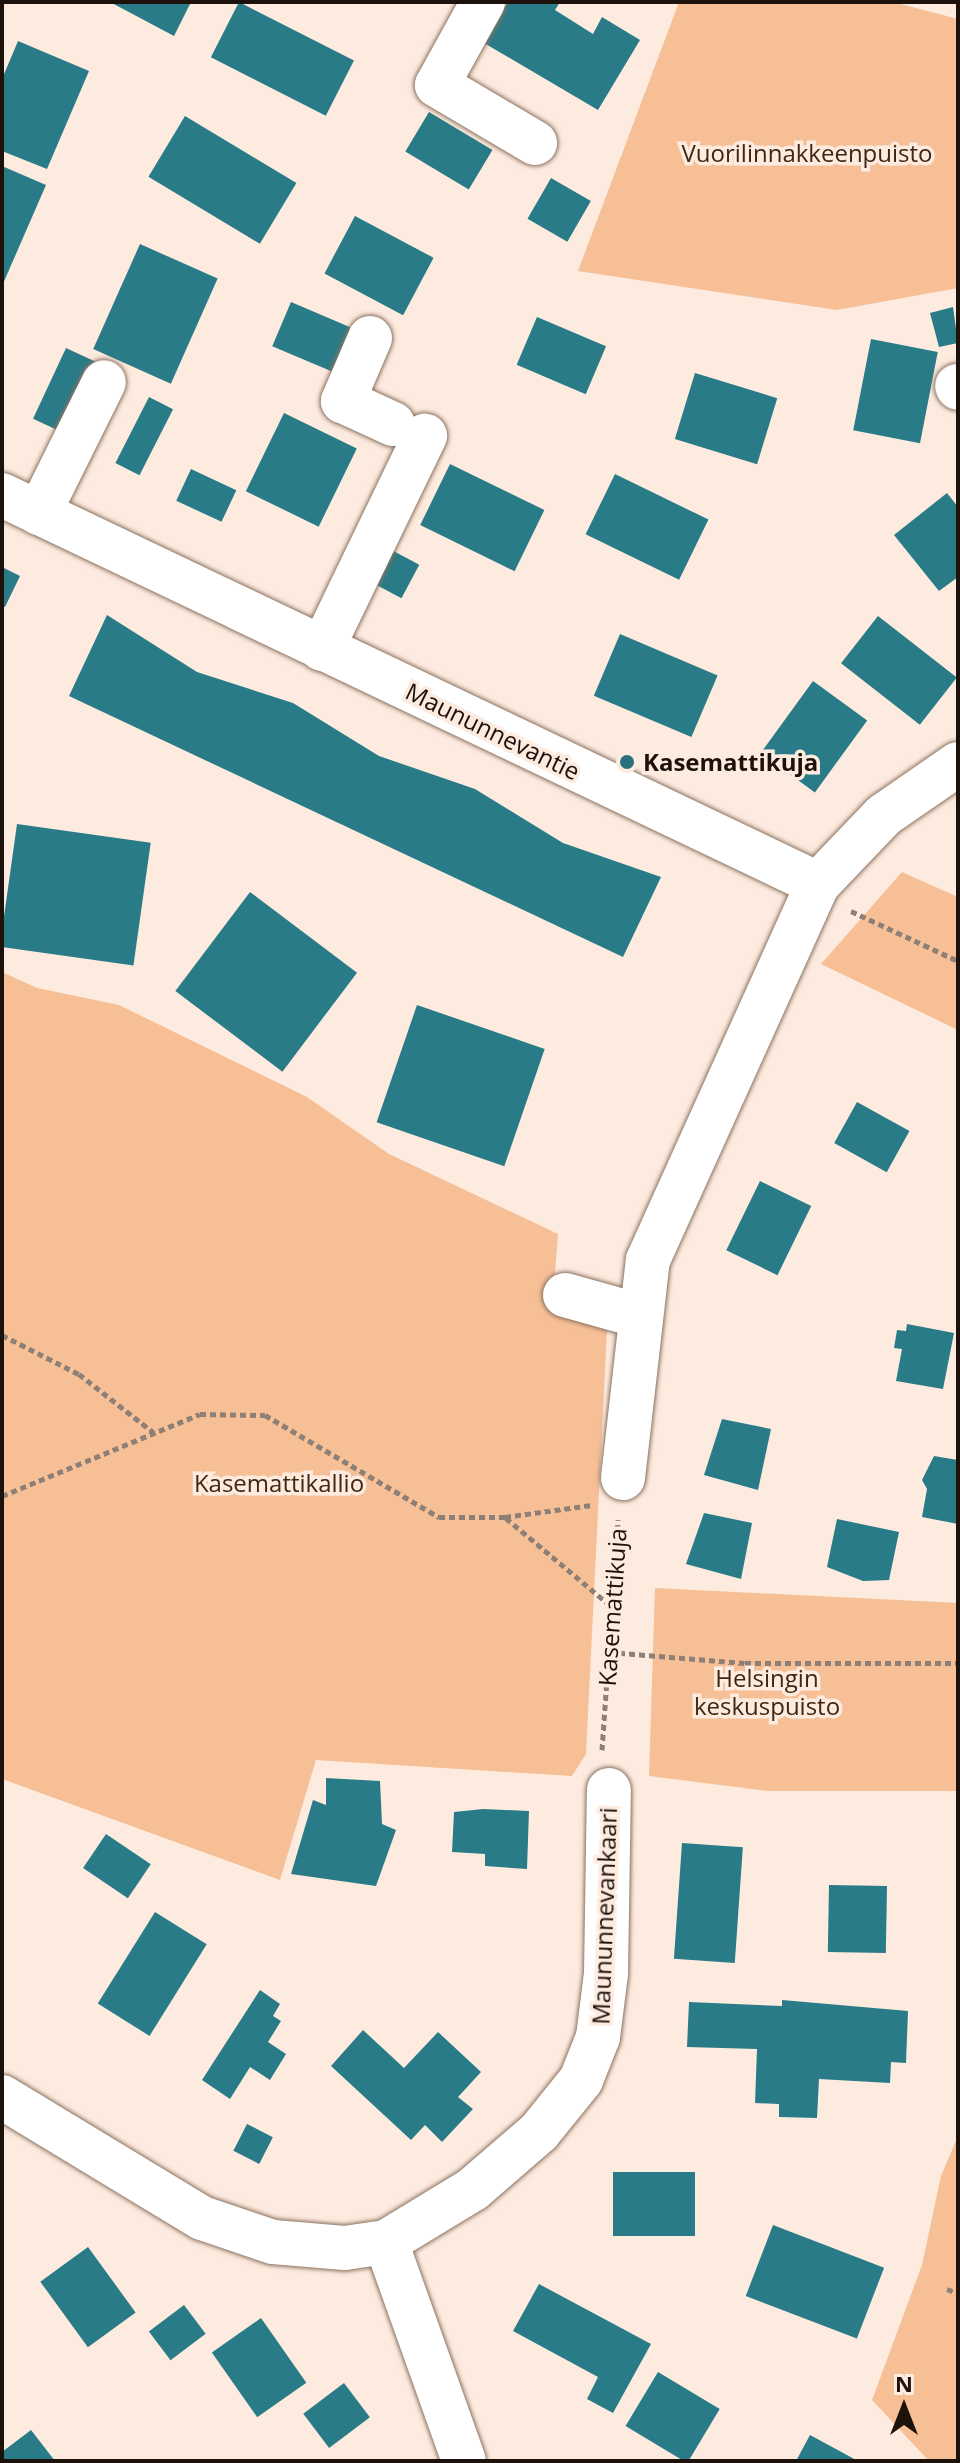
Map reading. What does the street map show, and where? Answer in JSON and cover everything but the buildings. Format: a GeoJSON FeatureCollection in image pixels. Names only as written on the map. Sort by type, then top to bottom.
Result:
{"type":"FeatureCollection","features":[{"type":"Feature","properties":{"kind":"street"},"geometry":{"type":"LineString","coordinates":[[483,2],[437,85],[535,143]]}},
{"type":"Feature","properties":{"kind":"street"},"geometry":{"type":"LineString","coordinates":[[322,649],[409,430],[343,401],[370,338]]}},
{"type":"Feature","properties":{"kind":"street"},"geometry":{"type":"LineString","coordinates":[[21,504],[104,382]]}},
{"type":"Feature","properties":{"kind":"street","name":"Maununnevantie"},"geometry":{"type":"LineString","coordinates":[[21,504],[818,884]]}},
{"type":"Feature","properties":{"kind":"street"},"geometry":{"type":"LineString","coordinates":[[621,1490],[648,1260],[818,884],[884,815],[958,764]]}},
{"type":"Feature","properties":{"kind":"street"},"geometry":{"type":"LineString","coordinates":[[565,1295],[640,1316]]}},
{"type":"Feature","properties":{"kind":"street","name":"Maununnevankaari"},"geometry":{"type":"LineString","coordinates":[[2,2097],[202,2218],[273,2242],[345,2248],[386,2242],[473,2189],[539,2132],[581,2080],[598,2037],[606,1974],[609,1790]]}},
{"type":"Feature","properties":{"kind":"street"},"geometry":{"type":"LineString","coordinates":[[386,2242],[464,2461]]}},
{"type":"Feature","properties":{"kind":"path"},"geometry":{"type":"LineString","coordinates":[[818,884],[832,905],[877,919],[958,961]]}},
{"type":"Feature","properties":{"kind":"path"},"geometry":{"type":"LineString","coordinates":[[2,1335],[79,1374],[153,1432]]}},
{"type":"Feature","properties":{"kind":"path"},"geometry":{"type":"LineString","coordinates":[[2,1496],[200,1414],[265,1415],[439,1517],[505,1517],[621,1490]]}},
{"type":"Feature","properties":{"kind":"path","name":"Kasemattikuja"},"geometry":{"type":"LineString","coordinates":[[603,1736],[621,1490]]}},
{"type":"Feature","properties":{"kind":"path"},"geometry":{"type":"LineString","coordinates":[[505,1517],[612,1607]]}},
{"type":"Feature","properties":{"kind":"path"},"geometry":{"type":"LineString","coordinates":[[609,1652],[745,1663],[958,1663]]}},
{"type":"Feature","properties":{"kind":"path"},"geometry":{"type":"LineString","coordinates":[[947,2289],[958,2293]]}},
{"type":"Feature","properties":{"kind":"green space","name":"Vuorilinnakkeenpuisto"},"geometry":{"type":"Polygon","coordinates":[[[679,2],[893,2],[958,19],[958,288],[837,310],[578,271],[679,2]]]}},
{"type":"Feature","properties":{"kind":"green space"},"geometry":{"type":"Polygon","coordinates":[[[902,872],[958,897],[958,1030],[821,964],[902,872]]]}},
{"type":"Feature","properties":{"kind":"green space","name":"Kasemattikallio"},"geometry":{"type":"Polygon","coordinates":[[[2,972],[37,988],[119,1005],[307,1097],[389,1154],[558,1234],[552,1312],[607,1331],[586,1754],[572,1776],[316,1760],[280,1880],[2,1779],[2,972]]]}},
{"type":"Feature","properties":{"kind":"green space","name":"Helsingin keskuspuisto"},"geometry":{"type":"Polygon","coordinates":[[[655,1588],[958,1603],[958,1791],[769,1791],[649,1776],[655,1588]]]}},
{"type":"Feature","properties":{"kind":"green space"},"geometry":{"type":"Polygon","coordinates":[[[958,2136],[958,2461],[929,2461],[872,2400],[922,2265],[941,2176],[958,2136]]]}},
{"type":"Feature","properties":{"kind":"place","name":"Kasemattikuja"},"geometry":{"type":"Point","coordinates":[627,762]}}]}
